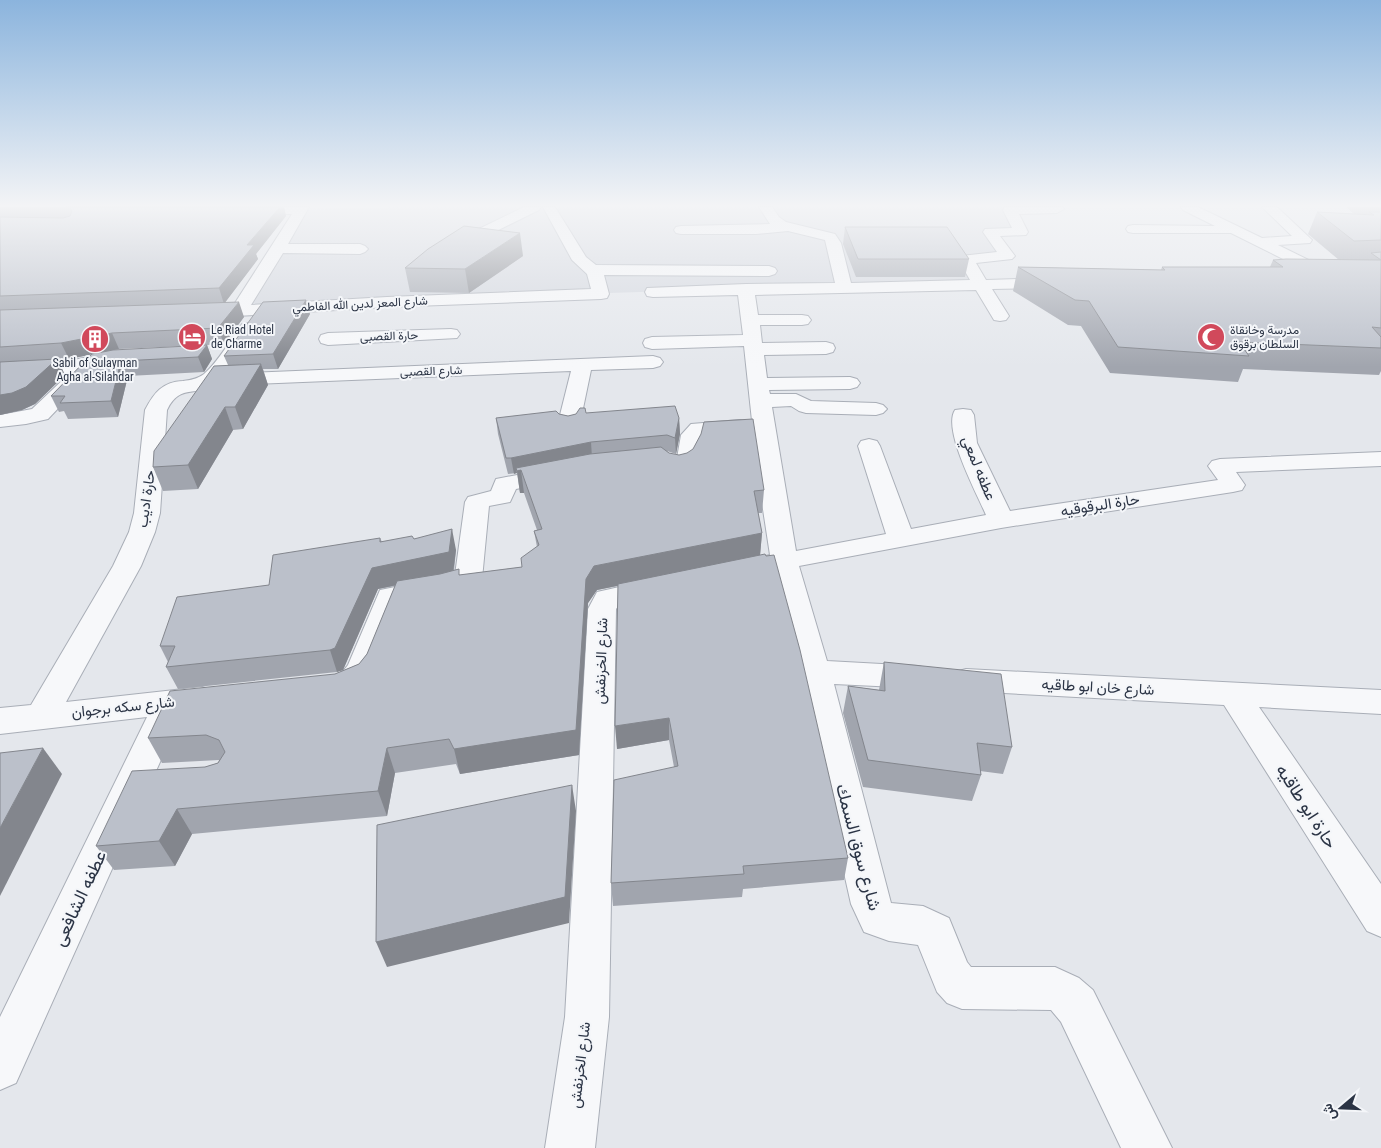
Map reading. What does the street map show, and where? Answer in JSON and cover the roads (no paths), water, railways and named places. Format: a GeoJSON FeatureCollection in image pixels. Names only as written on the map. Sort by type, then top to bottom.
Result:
{"type":"FeatureCollection","features":[{"type":"Feature","properties":{"kind":"street"},"geometry":{"type":"LineString","coordinates":[[209,380],[221,351],[250,310],[272,261]]}},
{"type":"Feature","properties":{"kind":"street"},"geometry":{"type":"LineString","coordinates":[[581,261],[593,270],[653,261]]}},
{"type":"Feature","properties":{"kind":"street"},"geometry":{"type":"LineString","coordinates":[[742,261],[783,271]]}},
{"type":"Feature","properties":{"kind":"street"},"geometry":{"type":"LineString","coordinates":[[838,261],[842,279]]}},
{"type":"Feature","properties":{"kind":"street"},"geometry":{"type":"LineString","coordinates":[[968,261],[1000,316]]}},
{"type":"Feature","properties":{"kind":"street"},"geometry":{"type":"LineString","coordinates":[[1298,261],[1323,273]]}},
{"type":"Feature","properties":{"kind":"street","name":"شارع المعز لدين الله الفاطمي"},"geometry":{"type":"LineString","coordinates":[[190,314],[386,302],[601,294],[593,270]]}},
{"type":"Feature","properties":{"kind":"street"},"geometry":{"type":"LineString","coordinates":[[821,271],[842,279]]}},
{"type":"Feature","properties":{"kind":"street"},"geometry":{"type":"LineString","coordinates":[[1295,275],[1340,272]]}},
{"type":"Feature","properties":{"kind":"street"},"geometry":{"type":"LineString","coordinates":[[653,292],[746,289],[842,279],[982,284],[1067,283]]}},
{"type":"Feature","properties":{"kind":"street"},"geometry":{"type":"LineString","coordinates":[[386,302],[401,287]]}},
{"type":"Feature","properties":{"kind":"street"},"geometry":{"type":"LineString","coordinates":[[736,571],[784,561],[760,404],[746,289]]}},
{"type":"Feature","properties":{"kind":"street"},"geometry":{"type":"LineString","coordinates":[[314,376],[341,305]]}},
{"type":"Feature","properties":{"kind":"street"},"geometry":{"type":"LineString","coordinates":[[752,337],[802,320]]}},
{"type":"Feature","properties":{"kind":"street","name":"حارة القصبى"},"geometry":{"type":"LineString","coordinates":[[328,339],[451,334]]}},
{"type":"Feature","properties":{"kind":"street"},"geometry":{"type":"LineString","coordinates":[[752,337],[826,348]]}},
{"type":"Feature","properties":{"kind":"street","name":"شارع القصبى"},"geometry":{"type":"LineString","coordinates":[[209,380],[582,365],[752,337]]}},
{"type":"Feature","properties":{"kind":"street"},"geometry":{"type":"LineString","coordinates":[[0,372],[69,367],[110,358],[135,356]]}},
{"type":"Feature","properties":{"kind":"street"},"geometry":{"type":"LineString","coordinates":[[0,421],[26,418],[44,411],[91,363]]}},
{"type":"Feature","properties":{"kind":"street"},"geometry":{"type":"LineString","coordinates":[[569,423],[582,365]]}},
{"type":"Feature","properties":{"kind":"street","name":"حارة اديب"},"geometry":{"type":"LineString","coordinates":[[41,716],[127,566],[142,532],[147,513],[156,410],[162,396],[172,389],[209,380]]}},
{"type":"Feature","properties":{"kind":"street"},"geometry":{"type":"LineString","coordinates":[[639,463],[667,460],[677,469],[685,465],[689,458],[692,434],[700,429],[760,404],[850,383]]}},
{"type":"Feature","properties":{"kind":"street"},"geometry":{"type":"LineString","coordinates":[[760,404],[796,400],[806,407],[876,409]]}},
{"type":"Feature","properties":{"kind":"street","name":"عطفه لمعي"},"geometry":{"type":"LineString","coordinates":[[963,415],[966,443],[1001,520]]}},
{"type":"Feature","properties":{"kind":"street"},"geometry":{"type":"LineString","coordinates":[[868,446],[901,539]]}},
{"type":"Feature","properties":{"kind":"street","name":"حارة البرقوقيه"},"geometry":{"type":"LineString","coordinates":[[784,561],[1001,520],[1233,485],[1220,466],[1381,459]]}},
{"type":"Feature","properties":{"kind":"street"},"geometry":{"type":"LineString","coordinates":[[324,688],[343,685],[355,679],[362,669],[390,596],[459,584],[468,579],[476,506],[480,500],[502,497],[505,484],[583,469]]}},
{"type":"Feature","properties":{"kind":"street","name":"شارع سوق السمك"},"geometry":{"type":"LineString","coordinates":[[784,561],[816,672],[871,904],[878,919],[889,922],[923,925],[934,932],[952,978],[962,988],[1055,989],[1064,993],[1077,1006],[1147,1148]]}},
{"type":"Feature","properties":{"kind":"street","name":"شارع الخرنفش"},"geometry":{"type":"LineString","coordinates":[[570,1148],[586,1017],[598,755],[602,609],[607,599],[613,597],[688,581]]}},
{"type":"Feature","properties":{"kind":"street","name":"شارع خان ابو طاقيه"},"geometry":{"type":"LineString","coordinates":[[816,672],[1381,702]]}},
{"type":"Feature","properties":{"kind":"street","name":"حارة ابو طاقيه"},"geometry":{"type":"LineString","coordinates":[[1233,694],[1381,918]]}},
{"type":"Feature","properties":{"kind":"street","name":"شارع سكه برجوان"},"geometry":{"type":"LineString","coordinates":[[0,721],[228,696]]}},
{"type":"Feature","properties":{"kind":"street","name":"عطفه الشافعى"},"geometry":{"type":"LineString","coordinates":[[0,1067],[171,702]]}},
{"type":"Feature","properties":{"kind":"street"},"geometry":{"type":"LineString","coordinates":[[134,780],[171,778]]}},
{"type":"Feature","properties":{"kind":"place","name":"Le Riad Hotel de Charme"},"geometry":{"type":"Point","coordinates":[192,337]}},
{"type":"Feature","properties":{"kind":"place","name":"مدرسة وخانقاة السلطان برقوق"},"geometry":{"type":"Point","coordinates":[1211,337]}},
{"type":"Feature","properties":{"kind":"place","name":"Sabil of Sulayman Agha al-Silahdar"},"geometry":{"type":"Point","coordinates":[95,339]}}]}
